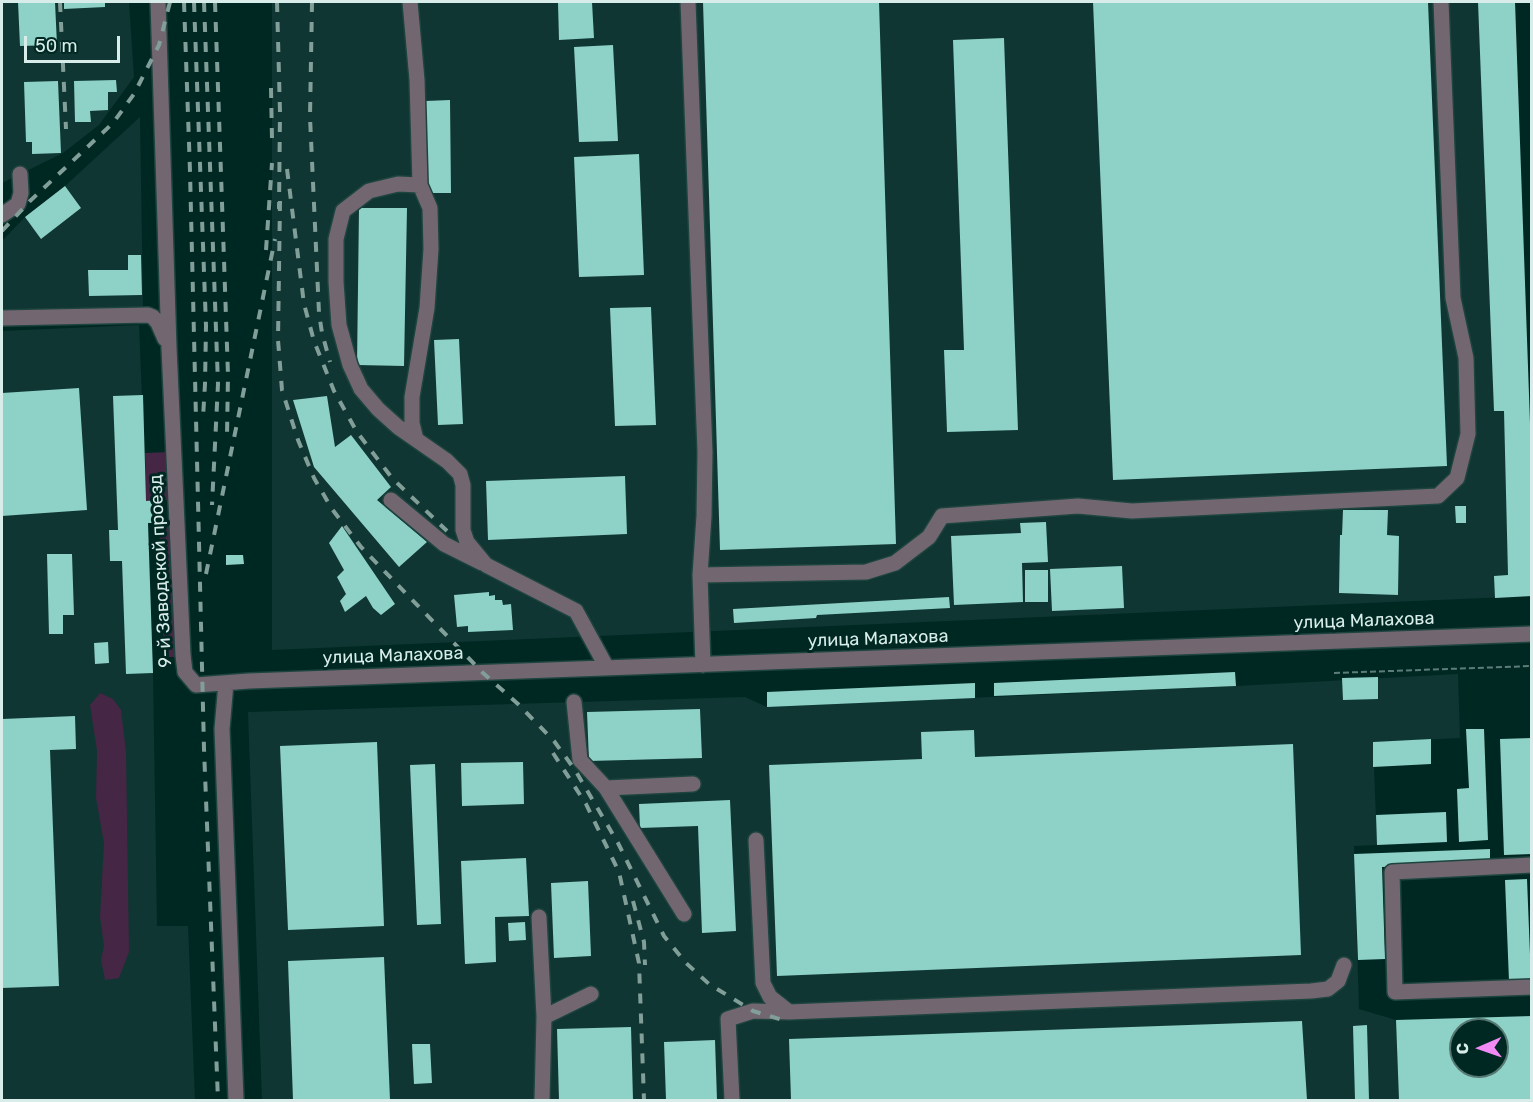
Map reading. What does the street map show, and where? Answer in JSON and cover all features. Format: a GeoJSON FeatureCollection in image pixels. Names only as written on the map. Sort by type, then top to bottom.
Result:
{"type":"FeatureCollection","features":[{"type":"Feature","properties":{"kind":"street","name":"9-й Заводской проезд"},"geometry":{"type":"LineString","coordinates":[[158,2],[169,348],[184,672],[196,685],[226,683]]}},
{"type":"Feature","properties":{"kind":"street"},"geometry":{"type":"LineString","coordinates":[[410,2],[417,80],[420,185],[430,208],[431,249],[427,308],[412,397],[412,423],[416,439]]}},
{"type":"Feature","properties":{"kind":"street"},"geometry":{"type":"LineString","coordinates":[[687,2],[705,452],[700,575],[703,664]]}},
{"type":"Feature","properties":{"kind":"street"},"geometry":{"type":"LineString","coordinates":[[700,575],[866,572],[895,563],[928,537],[942,516],[1078,506],[1132,511],[1438,496],[1457,478],[1468,434],[1466,358],[1453,298],[1441,2]]}},
{"type":"Feature","properties":{"kind":"street"},"geometry":{"type":"LineString","coordinates":[[2,215],[18,204],[21,193],[20,174]]}},
{"type":"Feature","properties":{"kind":"street"},"geometry":{"type":"LineString","coordinates":[[420,185],[398,184],[369,191],[343,211],[336,240],[339,325],[350,364],[361,389],[378,409],[447,461],[460,474],[463,485],[463,530],[467,542],[486,565]]}},
{"type":"Feature","properties":{"kind":"street"},"geometry":{"type":"LineString","coordinates":[[2,318],[148,315],[158,323],[169,348]]}},
{"type":"Feature","properties":{"kind":"street"},"geometry":{"type":"LineString","coordinates":[[391,500],[444,544],[576,611],[607,668]]}},
{"type":"Feature","properties":{"kind":"street","name":"улица Малахова"},"geometry":{"type":"LineString","coordinates":[[226,683],[1532,634]]}},
{"type":"Feature","properties":{"kind":"street"},"geometry":{"type":"LineString","coordinates":[[226,683],[222,729],[236,1101]]}},
{"type":"Feature","properties":{"kind":"street"},"geometry":{"type":"LineString","coordinates":[[574,702],[580,760],[606,788],[684,914]]}},
{"type":"Feature","properties":{"kind":"street"},"geometry":{"type":"LineString","coordinates":[[606,788],[693,784]]}},
{"type":"Feature","properties":{"kind":"street"},"geometry":{"type":"LineString","coordinates":[[756,840],[763,983],[770,997],[789,1012]]}},
{"type":"Feature","properties":{"kind":"street"},"geometry":{"type":"LineString","coordinates":[[1532,865],[1392,872],[1395,992],[1532,987]]}},
{"type":"Feature","properties":{"kind":"street"},"geometry":{"type":"LineString","coordinates":[[539,917],[544,1017],[543,1101]]}},
{"type":"Feature","properties":{"kind":"street"},"geometry":{"type":"LineString","coordinates":[[732,1101],[728,1019],[753,1011],[789,1012],[1311,991],[1328,989],[1338,981],[1344,965]]}},
{"type":"Feature","properties":{"kind":"street"},"geometry":{"type":"LineString","coordinates":[[544,1017],[591,994]]}},
{"type":"Feature","properties":{"kind":"path"},"geometry":{"type":"LineString","coordinates":[[1334,672],[1532,666]]}},
{"type":"Feature","properties":{"kind":"shaded area"},"geometry":{"type":"Polygon","coordinates":[[[2,2],[129,2],[134,77],[99,125],[63,153],[2,183],[2,2]]]}},
{"type":"Feature","properties":{"kind":"shaded area"},"geometry":{"type":"Polygon","coordinates":[[[272,2],[1515,2],[1531,482],[1531,596],[272,650],[272,2]]]}},
{"type":"Feature","properties":{"kind":"shaded area"},"geometry":{"type":"Polygon","coordinates":[[[140,117],[143,307],[2,311],[2,241],[25,217],[65,186],[140,117]]]}},
{"type":"Feature","properties":{"kind":"shaded area"},"geometry":{"type":"Polygon","coordinates":[[[139,325],[153,673],[157,926],[188,926],[195,1100],[2,1100],[2,331],[139,325]]]}},
{"type":"Feature","properties":{"kind":"shaded area"},"geometry":{"type":"Polygon","coordinates":[[[169,452],[171,500],[146,501],[145,453],[169,452]]]}},
{"type":"Feature","properties":{"kind":"shaded area"},"geometry":{"type":"Polygon","coordinates":[[[159,523],[173,523],[178,657],[164,657],[159,523]]]}},
{"type":"Feature","properties":{"kind":"shaded area"},"geometry":{"type":"Polygon","coordinates":[[[1458,674],[1460,738],[1373,742],[1377,845],[1354,846],[1359,1009],[1396,1020],[1399,1100],[262,1100],[248,712],[745,697],[767,707],[1458,674]]]}},
{"type":"Feature","properties":{"kind":"shaded area"},"geometry":{"type":"Polygon","coordinates":[[[100,693],[113,699],[121,710],[126,752],[129,952],[119,978],[105,980],[101,960],[104,946],[100,917],[104,843],[96,798],[97,751],[90,705],[100,693]]]}},
{"type":"Feature","properties":{"kind":"building"},"geometry":{"type":"Polygon","coordinates":[[[18,2],[55,2],[57,45],[20,46],[18,2]]]}},
{"type":"Feature","properties":{"kind":"building"},"geometry":{"type":"Polygon","coordinates":[[[64,2],[105,2],[105,7],[64,9],[64,2]]]}},
{"type":"Feature","properties":{"kind":"building"},"geometry":{"type":"Polygon","coordinates":[[[592,2],[594,38],[559,40],[558,3],[592,2]]]}},
{"type":"Feature","properties":{"kind":"building"},"geometry":{"type":"Polygon","coordinates":[[[703,2],[879,2],[896,544],[720,550],[703,2]]]}},
{"type":"Feature","properties":{"kind":"building"},"geometry":{"type":"Polygon","coordinates":[[[1093,2],[1428,2],[1447,466],[1113,480],[1093,2]]]}},
{"type":"Feature","properties":{"kind":"building"},"geometry":{"type":"Polygon","coordinates":[[[1478,2],[1515,2],[1532,479],[1532,596],[1495,598],[1494,576],[1508,575],[1504,411],[1494,411],[1478,2]]]}},
{"type":"Feature","properties":{"kind":"building"},"geometry":{"type":"Polygon","coordinates":[[[1004,38],[1018,430],[947,432],[944,350],[964,350],[953,40],[1004,38]]]}},
{"type":"Feature","properties":{"kind":"building"},"geometry":{"type":"Polygon","coordinates":[[[613,45],[618,141],[579,142],[574,47],[613,45]]]}},
{"type":"Feature","properties":{"kind":"building"},"geometry":{"type":"Polygon","coordinates":[[[116,80],[117,92],[108,92],[108,110],[90,111],[91,122],[75,122],[74,81],[116,80]]]}},
{"type":"Feature","properties":{"kind":"building"},"geometry":{"type":"Polygon","coordinates":[[[58,81],[61,153],[32,154],[32,142],[26,142],[24,82],[58,81]]]}},
{"type":"Feature","properties":{"kind":"building"},"geometry":{"type":"Polygon","coordinates":[[[450,100],[451,193],[427,193],[425,101],[450,100]]]}},
{"type":"Feature","properties":{"kind":"building"},"geometry":{"type":"Polygon","coordinates":[[[639,154],[644,275],[579,277],[574,157],[639,154]]]}},
{"type":"Feature","properties":{"kind":"building"},"geometry":{"type":"Polygon","coordinates":[[[65,186],[81,208],[41,239],[25,217],[65,186]]]}},
{"type":"Feature","properties":{"kind":"building"},"geometry":{"type":"Polygon","coordinates":[[[359,208],[407,208],[404,366],[357,365],[359,208]]]}},
{"type":"Feature","properties":{"kind":"building"},"geometry":{"type":"Polygon","coordinates":[[[128,255],[141,255],[142,295],[89,296],[88,270],[128,270],[128,255]]]}},
{"type":"Feature","properties":{"kind":"building"},"geometry":{"type":"Polygon","coordinates":[[[651,307],[656,425],[615,426],[610,308],[651,307]]]}},
{"type":"Feature","properties":{"kind":"building"},"geometry":{"type":"Polygon","coordinates":[[[459,339],[463,424],[438,425],[434,340],[459,339]]]}},
{"type":"Feature","properties":{"kind":"building"},"geometry":{"type":"Polygon","coordinates":[[[79,388],[87,510],[2,516],[2,393],[79,388]]]}},
{"type":"Feature","properties":{"kind":"building"},"geometry":{"type":"Polygon","coordinates":[[[143,395],[146,501],[159,500],[159,523],[148,523],[153,673],[126,674],[122,561],[110,561],[109,530],[118,530],[113,396],[143,395]]]}},
{"type":"Feature","properties":{"kind":"building"},"geometry":{"type":"Polygon","coordinates":[[[327,396],[335,447],[351,435],[391,487],[377,500],[427,542],[399,567],[314,467],[293,400],[327,396]]]}},
{"type":"Feature","properties":{"kind":"building"},"geometry":{"type":"Polygon","coordinates":[[[625,476],[627,534],[488,540],[486,481],[625,476]]]}},
{"type":"Feature","properties":{"kind":"building"},"geometry":{"type":"Polygon","coordinates":[[[1455,506],[1466,506],[1466,523],[1456,523],[1455,506]]]}},
{"type":"Feature","properties":{"kind":"building"},"geometry":{"type":"Polygon","coordinates":[[[1343,510],[1388,510],[1387,535],[1399,536],[1398,595],[1339,593],[1343,510]]]}},
{"type":"Feature","properties":{"kind":"building"},"geometry":{"type":"Polygon","coordinates":[[[1046,522],[1048,562],[1022,563],[1023,602],[954,605],[951,536],[1021,533],[1020,523],[1046,522]]]}},
{"type":"Feature","properties":{"kind":"building"},"geometry":{"type":"Polygon","coordinates":[[[342,526],[395,604],[381,615],[373,608],[366,596],[345,612],[340,601],[346,594],[337,577],[344,570],[329,543],[342,526]]]}},
{"type":"Feature","properties":{"kind":"building"},"geometry":{"type":"Polygon","coordinates":[[[47,554],[72,554],[74,615],[63,615],[63,634],[49,634],[47,554]]]}},
{"type":"Feature","properties":{"kind":"building"},"geometry":{"type":"Polygon","coordinates":[[[226,555],[243,555],[244,564],[226,565],[226,555]]]}},
{"type":"Feature","properties":{"kind":"building"},"geometry":{"type":"Polygon","coordinates":[[[1122,566],[1124,608],[1052,611],[1050,569],[1122,566]]]}},
{"type":"Feature","properties":{"kind":"building"},"geometry":{"type":"Polygon","coordinates":[[[1025,570],[1048,570],[1048,602],[1025,602],[1025,570]]]}},
{"type":"Feature","properties":{"kind":"building"},"geometry":{"type":"Polygon","coordinates":[[[489,592],[489,596],[495,595],[495,600],[502,600],[503,605],[511,604],[513,630],[468,632],[468,626],[457,627],[454,595],[489,592]]]}},
{"type":"Feature","properties":{"kind":"building"},"geometry":{"type":"Polygon","coordinates":[[[949,597],[950,608],[817,615],[816,618],[734,623],[733,609],[949,597]]]}},
{"type":"Feature","properties":{"kind":"building"},"geometry":{"type":"Polygon","coordinates":[[[108,642],[109,663],[95,664],[94,643],[108,642]]]}},
{"type":"Feature","properties":{"kind":"building"},"geometry":{"type":"Polygon","coordinates":[[[1235,672],[1236,686],[994,696],[994,683],[1235,672]]]}},
{"type":"Feature","properties":{"kind":"building"},"geometry":{"type":"Polygon","coordinates":[[[1378,677],[1378,699],[1343,700],[1342,678],[1378,677]]]}},
{"type":"Feature","properties":{"kind":"building"},"geometry":{"type":"Polygon","coordinates":[[[975,683],[975,698],[767,707],[767,692],[975,683]]]}},
{"type":"Feature","properties":{"kind":"building"},"geometry":{"type":"Polygon","coordinates":[[[700,709],[702,758],[589,761],[587,712],[700,709]]]}},
{"type":"Feature","properties":{"kind":"building"},"geometry":{"type":"Polygon","coordinates":[[[75,716],[76,749],[50,750],[59,986],[2,988],[2,719],[75,716]]]}},
{"type":"Feature","properties":{"kind":"building"},"geometry":{"type":"Polygon","coordinates":[[[1466,729],[1484,729],[1488,840],[1459,842],[1457,789],[1469,788],[1466,729]]]}},
{"type":"Feature","properties":{"kind":"building"},"geometry":{"type":"Polygon","coordinates":[[[974,730],[975,757],[1293,744],[1301,955],[777,976],[769,765],[922,759],[921,732],[974,730]]]}},
{"type":"Feature","properties":{"kind":"building"},"geometry":{"type":"Polygon","coordinates":[[[1532,738],[1532,854],[1504,855],[1500,739],[1532,738]]]}},
{"type":"Feature","properties":{"kind":"building"},"geometry":{"type":"Polygon","coordinates":[[[1431,739],[1431,764],[1373,767],[1373,742],[1431,739]]]}},
{"type":"Feature","properties":{"kind":"building"},"geometry":{"type":"Polygon","coordinates":[[[377,742],[384,926],[288,930],[280,746],[377,742]]]}},
{"type":"Feature","properties":{"kind":"building"},"geometry":{"type":"Polygon","coordinates":[[[523,762],[524,804],[462,806],[461,763],[523,762]]]}},
{"type":"Feature","properties":{"kind":"building"},"geometry":{"type":"Polygon","coordinates":[[[435,764],[441,924],[417,925],[410,765],[435,764]]]}},
{"type":"Feature","properties":{"kind":"building"},"geometry":{"type":"Polygon","coordinates":[[[730,800],[736,931],[702,933],[698,826],[640,828],[639,804],[730,800]]]}},
{"type":"Feature","properties":{"kind":"building"},"geometry":{"type":"Polygon","coordinates":[[[1446,812],[1447,842],[1377,845],[1376,815],[1446,812]]]}},
{"type":"Feature","properties":{"kind":"building"},"geometry":{"type":"Polygon","coordinates":[[[1490,849],[1490,863],[1382,867],[1385,959],[1358,960],[1354,854],[1490,849]]]}},
{"type":"Feature","properties":{"kind":"building"},"geometry":{"type":"Polygon","coordinates":[[[526,858],[529,916],[495,917],[496,962],[465,964],[461,861],[526,858]]]}},
{"type":"Feature","properties":{"kind":"building"},"geometry":{"type":"Polygon","coordinates":[[[1527,879],[1531,980],[1509,981],[1505,880],[1527,879]]]}},
{"type":"Feature","properties":{"kind":"building"},"geometry":{"type":"Polygon","coordinates":[[[588,881],[591,956],[554,958],[551,883],[588,881]]]}},
{"type":"Feature","properties":{"kind":"building"},"geometry":{"type":"Polygon","coordinates":[[[525,922],[526,940],[509,941],[508,923],[525,922]]]}},
{"type":"Feature","properties":{"kind":"building"},"geometry":{"type":"Polygon","coordinates":[[[384,957],[390,1100],[293,1100],[288,961],[384,957]]]}},
{"type":"Feature","properties":{"kind":"building"},"geometry":{"type":"Polygon","coordinates":[[[1532,1016],[1532,1100],[1399,1100],[1396,1020],[1449,1018],[1449,1078],[1509,1078],[1509,1018],[1464,1018],[1532,1016]]]}},
{"type":"Feature","properties":{"kind":"building"},"geometry":{"type":"Polygon","coordinates":[[[1302,1021],[1307,1100],[791,1100],[789,1039],[1302,1021]]]}},
{"type":"Feature","properties":{"kind":"building"},"geometry":{"type":"Polygon","coordinates":[[[1367,1025],[1369,1100],[1355,1100],[1353,1026],[1367,1025]]]}},
{"type":"Feature","properties":{"kind":"building"},"geometry":{"type":"Polygon","coordinates":[[[631,1027],[633,1100],[559,1100],[557,1029],[631,1027]]]}},
{"type":"Feature","properties":{"kind":"building"},"geometry":{"type":"Polygon","coordinates":[[[715,1040],[717,1100],[666,1100],[664,1042],[715,1040]]]}},
{"type":"Feature","properties":{"kind":"building"},"geometry":{"type":"Polygon","coordinates":[[[412,1044],[430,1044],[432,1083],[414,1084],[412,1044]]]}},
{"type":"Feature","properties":{"kind":"railway"},"geometry":{"type":"LineString","coordinates":[[60,2],[66,129]]}},
{"type":"Feature","properties":{"kind":"railway"},"geometry":{"type":"LineString","coordinates":[[2,231],[30,201],[113,123],[134,94],[159,45],[170,2]]}},
{"type":"Feature","properties":{"kind":"railway"},"geometry":{"type":"LineString","coordinates":[[184,2],[204,749],[218,1100]]}},
{"type":"Feature","properties":{"kind":"railway"},"geometry":{"type":"LineString","coordinates":[[194,2],[206,326],[203,418]]}},
{"type":"Feature","properties":{"kind":"railway"},"geometry":{"type":"LineString","coordinates":[[204,2],[218,384],[212,505]]}},
{"type":"Feature","properties":{"kind":"railway"},"geometry":{"type":"LineString","coordinates":[[215,2],[228,375],[227,436]]}},
{"type":"Feature","properties":{"kind":"railway"},"geometry":{"type":"LineString","coordinates":[[277,2],[280,112],[279,209]]}},
{"type":"Feature","properties":{"kind":"railway"},"geometry":{"type":"LineString","coordinates":[[312,2],[310,117],[319,313],[330,362]]}},
{"type":"Feature","properties":{"kind":"railway"},"geometry":{"type":"LineString","coordinates":[[271,88],[272,139]]}},
{"type":"Feature","properties":{"kind":"railway"},"geometry":{"type":"LineString","coordinates":[[266,250],[272,163]]}},
{"type":"Feature","properties":{"kind":"railway"},"geometry":{"type":"LineString","coordinates":[[287,169],[304,304],[314,341],[334,391],[357,432],[392,478],[447,531]]}},
{"type":"Feature","properties":{"kind":"railway"},"geometry":{"type":"LineString","coordinates":[[280,201],[278,340],[282,390],[298,440],[314,478],[332,509],[361,547],[483,673],[518,704],[554,741],[575,770],[618,843],[664,936],[686,963],[709,984],[753,1011],[789,1022]]}},
{"type":"Feature","properties":{"kind":"railway"},"geometry":{"type":"LineString","coordinates":[[206,574],[275,239]]}},
{"type":"Feature","properties":{"kind":"railway"},"geometry":{"type":"LineString","coordinates":[[553,753],[586,804],[619,872],[639,963],[644,1100]]}},
{"type":"Feature","properties":{"kind":"railway"},"geometry":{"type":"LineString","coordinates":[[633,901],[644,942],[645,965]]}}]}
